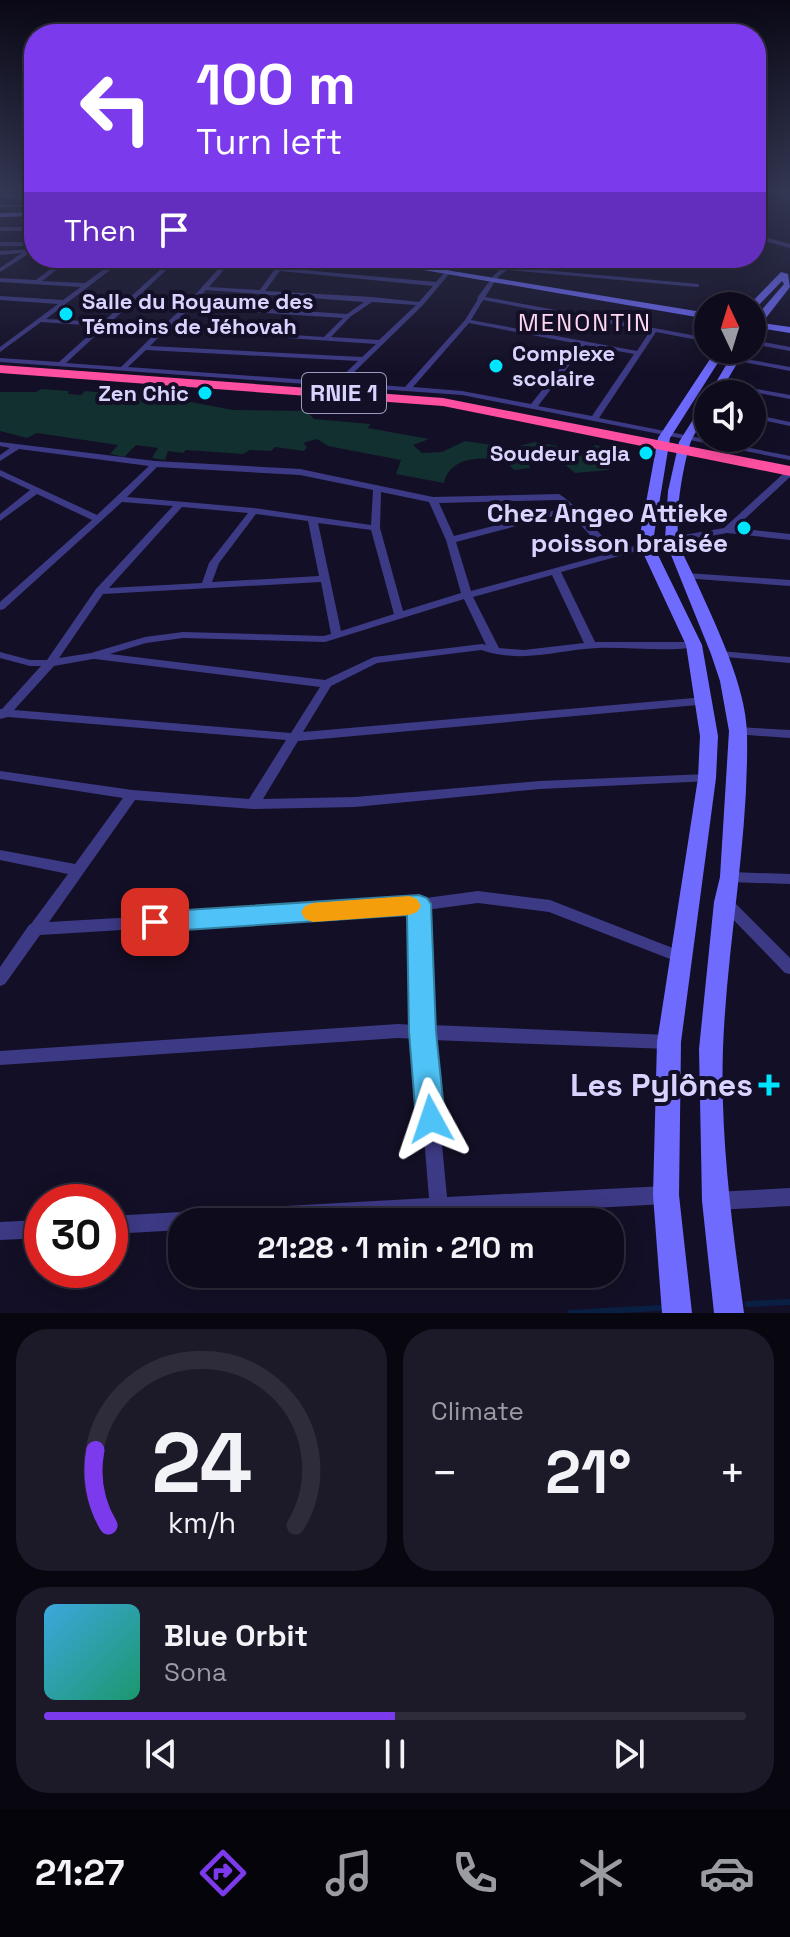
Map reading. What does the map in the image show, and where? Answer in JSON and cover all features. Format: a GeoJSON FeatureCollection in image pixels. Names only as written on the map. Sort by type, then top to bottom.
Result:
{"type":"FeatureCollection","features":[{"type":"Feature","properties":{"kind":"highway","name":"RNIE 1"},"geometry":{"type":"LineString","coordinates":[[0,367],[418,399],[664,442],[789,469]]}},
{"type":"Feature","properties":{"kind":"street"},"geometry":{"type":"LineString","coordinates":[[0,253],[24,252]]}},
{"type":"Feature","properties":{"kind":"street"},"geometry":{"type":"LineString","coordinates":[[0,270],[24,256]]}},
{"type":"Feature","properties":{"kind":"street"},"geometry":{"type":"LineString","coordinates":[[37,282],[56,268]]}},
{"type":"Feature","properties":{"kind":"street"},"geometry":{"type":"LineString","coordinates":[[0,350],[109,268]]}},
{"type":"Feature","properties":{"kind":"street"},"geometry":{"type":"LineString","coordinates":[[62,363],[165,268]]}},
{"type":"Feature","properties":{"kind":"street"},"geometry":{"type":"LineString","coordinates":[[124,367],[188,306],[222,268]]}},
{"type":"Feature","properties":{"kind":"street"},"geometry":{"type":"LineString","coordinates":[[339,383],[378,342],[421,304],[447,268]]}},
{"type":"Feature","properties":{"kind":"street"},"geometry":{"type":"LineString","coordinates":[[456,268],[494,278],[694,312]]}},
{"type":"Feature","properties":{"kind":"street"},"geometry":{"type":"LineString","coordinates":[[408,388],[467,321],[501,268]]}},
{"type":"Feature","properties":{"kind":"street"},"geometry":{"type":"LineString","coordinates":[[549,268],[697,285]]}},
{"type":"Feature","properties":{"kind":"street"},"geometry":{"type":"LineString","coordinates":[[263,290],[276,269],[435,284]]}},
{"type":"Feature","properties":{"kind":"street"},"geometry":{"type":"LineString","coordinates":[[766,292],[784,274],[788,284],[766,310]]}},
{"type":"Feature","properties":{"kind":"street"},"geometry":{"type":"LineString","coordinates":[[0,280],[85,285]]}},
{"type":"Feature","properties":{"kind":"street"},"geometry":{"type":"LineString","coordinates":[[204,288],[421,304]]}},
{"type":"Feature","properties":{"kind":"street"},"geometry":{"type":"LineString","coordinates":[[766,296],[777,298]]}},
{"type":"Feature","properties":{"kind":"street"},"geometry":{"type":"LineString","coordinates":[[0,298],[62,302]]}},
{"type":"Feature","properties":{"kind":"street"},"geometry":{"type":"LineString","coordinates":[[480,298],[694,337]]}},
{"type":"Feature","properties":{"kind":"street"},"geometry":{"type":"LineString","coordinates":[[327,337],[348,316],[373,299]]}},
{"type":"Feature","properties":{"kind":"street"},"geometry":{"type":"LineString","coordinates":[[188,306],[348,316]]}},
{"type":"Feature","properties":{"kind":"street"},"geometry":{"type":"LineString","coordinates":[[39,320],[378,342]]}},
{"type":"Feature","properties":{"kind":"street"},"geometry":{"type":"LineString","coordinates":[[467,321],[637,353]]}},
{"type":"Feature","properties":{"kind":"street"},"geometry":{"type":"LineString","coordinates":[[766,325],[790,328]]}},
{"type":"Feature","properties":{"kind":"street"},"geometry":{"type":"LineString","coordinates":[[594,419],[654,330]]}},
{"type":"Feature","properties":{"kind":"street"},"geometry":{"type":"LineString","coordinates":[[534,406],[583,343]]}},
{"type":"Feature","properties":{"kind":"street"},"geometry":{"type":"LineString","coordinates":[[766,345],[790,349]]}},
{"type":"Feature","properties":{"kind":"street"},"geometry":{"type":"LineString","coordinates":[[145,348],[361,359]]}},
{"type":"Feature","properties":{"kind":"street"},"geometry":{"type":"LineString","coordinates":[[766,362],[790,369]]}},
{"type":"Feature","properties":{"kind":"street"},"geometry":{"type":"LineString","coordinates":[[0,367],[62,363],[408,388],[534,406],[594,419],[664,442]]}},
{"type":"Feature","properties":{"kind":"street"},"geometry":{"type":"LineString","coordinates":[[677,1313],[666,1195],[669,1042],[707,778],[709,736],[694,645],[649,545],[651,506],[664,442],[712,364]]}},
{"type":"Feature","properties":{"kind":"street"},"geometry":{"type":"LineString","coordinates":[[766,394],[790,397]]}},
{"type":"Feature","properties":{"kind":"street"},"geometry":{"type":"LineString","coordinates":[[766,419],[790,424]]}},
{"type":"Feature","properties":{"kind":"street"},"geometry":{"type":"LineString","coordinates":[[694,429],[684,446],[674,491],[672,540],[719,654],[738,731],[730,877],[724,902],[711,1049],[715,1201],[729,1313]]}},
{"type":"Feature","properties":{"kind":"street"},"geometry":{"type":"LineString","coordinates":[[0,444],[155,464],[300,472],[433,500],[556,497],[613,554]]}},
{"type":"Feature","properties":{"kind":"street"},"geometry":{"type":"LineString","coordinates":[[0,459],[18,446]]}},
{"type":"Feature","properties":{"kind":"street"},"geometry":{"type":"LineString","coordinates":[[0,607],[155,464]]}},
{"type":"Feature","properties":{"kind":"street"},"geometry":{"type":"LineString","coordinates":[[727,530],[789,469]]}},
{"type":"Feature","properties":{"kind":"street"},"geometry":{"type":"LineString","coordinates":[[0,473],[98,519]]}},
{"type":"Feature","properties":{"kind":"street"},"geometry":{"type":"LineString","coordinates":[[377,488],[375,528],[399,615]]}},
{"type":"Feature","properties":{"kind":"street"},"geometry":{"type":"LineString","coordinates":[[0,518],[35,491]]}},
{"type":"Feature","properties":{"kind":"street"},"geometry":{"type":"LineString","coordinates":[[120,499],[254,511],[375,528]]}},
{"type":"Feature","properties":{"kind":"street"},"geometry":{"type":"LineString","coordinates":[[433,500],[451,540],[467,595],[495,652]]}},
{"type":"Feature","properties":{"kind":"street"},"geometry":{"type":"LineString","coordinates":[[2,715],[50,663],[100,591],[178,506]]}},
{"type":"Feature","properties":{"kind":"street"},"geometry":{"type":"LineString","coordinates":[[451,540],[571,509]]}},
{"type":"Feature","properties":{"kind":"street"},"geometry":{"type":"LineString","coordinates":[[206,586],[214,563],[254,511]]}},
{"type":"Feature","properties":{"kind":"street"},"geometry":{"type":"LineString","coordinates":[[312,518],[337,636]]}},
{"type":"Feature","properties":{"kind":"street"},"geometry":{"type":"LineString","coordinates":[[672,540],[727,530],[790,537]]}},
{"type":"Feature","properties":{"kind":"street"},"geometry":{"type":"LineString","coordinates":[[0,655],[30,663],[50,663],[93,656],[145,640],[183,635],[325,639],[467,595],[649,545]]}},
{"type":"Feature","properties":{"kind":"street"},"geometry":{"type":"LineString","coordinates":[[556,572],[591,645]]}},
{"type":"Feature","properties":{"kind":"street"},"geometry":{"type":"LineString","coordinates":[[686,576],[790,583]]}},
{"type":"Feature","properties":{"kind":"street"},"geometry":{"type":"LineString","coordinates":[[100,591],[325,579]]}},
{"type":"Feature","properties":{"kind":"street"},"geometry":{"type":"LineString","coordinates":[[253,804],[327,684],[374,660],[482,647],[495,652],[535,653],[591,645],[694,645]]}},
{"type":"Feature","properties":{"kind":"street"},"geometry":{"type":"LineString","coordinates":[[719,654],[790,660]]}},
{"type":"Feature","properties":{"kind":"street"},"geometry":{"type":"LineString","coordinates":[[93,656],[327,684]]}},
{"type":"Feature","properties":{"kind":"street"},"geometry":{"type":"LineString","coordinates":[[2,715],[294,737],[705,701]]}},
{"type":"Feature","properties":{"kind":"street"},"geometry":{"type":"LineString","coordinates":[[738,731],[790,734]]}},
{"type":"Feature","properties":{"kind":"street"},"geometry":{"type":"LineString","coordinates":[[0,775],[132,795],[253,804],[355,802],[540,785],[707,778]]}},
{"type":"Feature","properties":{"kind":"street"},"geometry":{"type":"LineString","coordinates":[[2,973],[132,795]]}},
{"type":"Feature","properties":{"kind":"street"},"geometry":{"type":"LineString","coordinates":[[0,855],[76,870]]}},
{"type":"Feature","properties":{"kind":"street"},"geometry":{"type":"LineString","coordinates":[[730,877],[790,879]]}},
{"type":"Feature","properties":{"kind":"street"},"geometry":{"type":"LineString","coordinates":[[34,929],[419,904],[478,897],[550,906],[683,958]]}},
{"type":"Feature","properties":{"kind":"street"},"geometry":{"type":"LineString","coordinates":[[724,902],[790,968]]}},
{"type":"Feature","properties":{"kind":"street"},"geometry":{"type":"LineString","coordinates":[[419,904],[423,1032],[439,1207]]}},
{"type":"Feature","properties":{"kind":"street"},"geometry":{"type":"LineString","coordinates":[[0,1058],[398,1031],[669,1042]]}},
{"type":"Feature","properties":{"kind":"street"},"geometry":{"type":"LineString","coordinates":[[128,1224],[666,1195]]}},
{"type":"Feature","properties":{"kind":"street"},"geometry":{"type":"LineString","coordinates":[[715,1201],[790,1197]]}},
{"type":"Feature","properties":{"kind":"street"},"geometry":{"type":"LineString","coordinates":[[0,1231],[24,1230]]}},
{"type":"Feature","properties":{"kind":"green space"},"geometry":{"type":"Polygon","coordinates":[[[41,389],[69,391],[68,394],[81,395],[85,391],[180,400],[233,410],[306,411],[314,419],[370,424],[368,428],[429,439],[413,445],[422,453],[442,452],[465,441],[512,448],[535,442],[586,451],[595,445],[622,450],[616,461],[605,460],[602,465],[611,467],[608,470],[575,473],[557,458],[528,461],[530,468],[514,470],[507,462],[470,460],[453,467],[444,483],[396,474],[401,460],[328,446],[317,439],[303,443],[307,447],[304,451],[275,447],[271,451],[250,450],[243,454],[168,451],[165,460],[152,458],[158,448],[136,445],[124,457],[110,454],[118,445],[37,433],[27,438],[0,431],[0,392],[36,392],[41,389]]]}},
{"type":"Feature","properties":{"kind":"waterway"},"geometry":{"type":"LineString","coordinates":[[748,1304],[790,1302]]}},
{"type":"Feature","properties":{"kind":"waterway"},"geometry":{"type":"LineString","coordinates":[[570,1313],[659,1308]]}},
{"type":"Feature","properties":{"kind":"slow traffic"},"geometry":{"type":"LineString","coordinates":[[313,912],[409,906]]}},
{"type":"Feature","properties":{"kind":"place","name":"Salle du Royaume des Témoins de Jéhovah"},"geometry":{"type":"Point","coordinates":[66,314]}},
{"type":"Feature","properties":{"kind":"place","name":"Complexe scolaire"},"geometry":{"type":"Point","coordinates":[496,366]}},
{"type":"Feature","properties":{"kind":"place","name":"Zen Chic"},"geometry":{"type":"Point","coordinates":[205,393]}},
{"type":"Feature","properties":{"kind":"place","name":"Soudeur agla"},"geometry":{"type":"Point","coordinates":[646,453]}},
{"type":"Feature","properties":{"kind":"place","name":"Chez Angeo Attieke poisson braisée"},"geometry":{"type":"Point","coordinates":[744,528]}},
{"type":"Feature","properties":{"kind":"place","name":"Les Pylônes"},"geometry":{"type":"Point","coordinates":[769,1085]}},
{"type":"Feature","properties":{"kind":"district","name":"MENONTIN"},"geometry":{"type":"Point","coordinates":[585,323]}},
{"type":"Feature","properties":{"kind":"route"},"geometry":{"type":"LineString","coordinates":[[155,922],[396,908],[419,904],[423,1032],[431,1119]]}}]}
